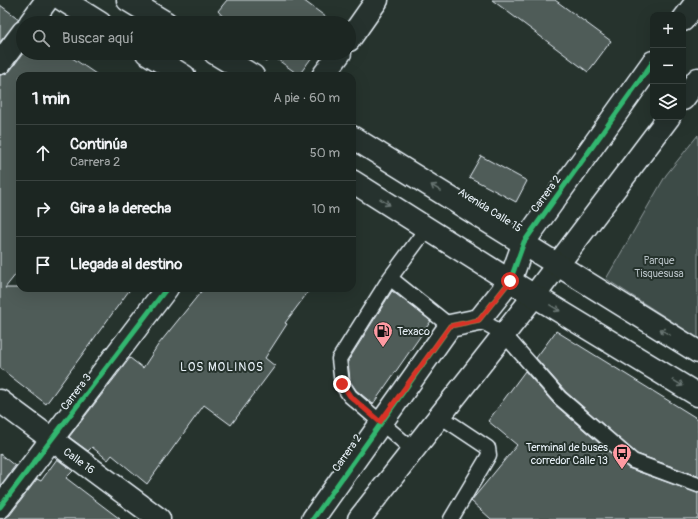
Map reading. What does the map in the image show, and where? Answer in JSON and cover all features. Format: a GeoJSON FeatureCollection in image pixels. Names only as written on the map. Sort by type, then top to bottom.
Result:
{"type":"FeatureCollection","features":[{"type":"Feature","properties":{"kind":"street"},"geometry":{"type":"LineString","coordinates":[[35,16],[47,0]]}},
{"type":"Feature","properties":{"kind":"street"},"geometry":{"type":"LineString","coordinates":[[63,0],[89,16]]}},
{"type":"Feature","properties":{"kind":"street"},"geometry":{"type":"LineString","coordinates":[[128,0],[154,16]]}},
{"type":"Feature","properties":{"kind":"street"},"geometry":{"type":"LineString","coordinates":[[356,30],[377,0]]}},
{"type":"Feature","properties":{"kind":"street"},"geometry":{"type":"LineString","coordinates":[[686,16],[698,0]]}},
{"type":"Feature","properties":{"kind":"street"},"geometry":{"type":"LineString","coordinates":[[0,63],[16,41]]}},
{"type":"Feature","properties":{"kind":"street"},"geometry":{"type":"LineString","coordinates":[[158,60],[178,72]]}},
{"type":"Feature","properties":{"kind":"street"},"geometry":{"type":"LineString","coordinates":[[227,60],[246,72]]}},
{"type":"Feature","properties":{"kind":"street"},"geometry":{"type":"LineString","coordinates":[[326,72],[335,60]]}},
{"type":"Feature","properties":{"kind":"street","name":"Carrera 2"},"geometry":{"type":"LineString","coordinates":[[479,320],[510,281],[524,242],[650,66]]}},
{"type":"Feature","properties":{"kind":"street"},"geometry":{"type":"LineString","coordinates":[[686,95],[698,79]]}},
{"type":"Feature","properties":{"kind":"street"},"geometry":{"type":"LineString","coordinates":[[359,519],[503,333],[534,296],[667,120]]}},
{"type":"Feature","properties":{"kind":"street","name":"Avenida Calle 15"},"geometry":{"type":"LineString","coordinates":[[356,139],[524,242],[556,265],[698,352]]}},
{"type":"Feature","properties":{"kind":"street"},"geometry":{"type":"LineString","coordinates":[[356,184],[534,296],[698,395]]}},
{"type":"Feature","properties":{"kind":"street","name":"Carrera 3"},"geometry":{"type":"LineString","coordinates":[[0,507],[164,292]]}},
{"type":"Feature","properties":{"kind":"street"},"geometry":{"type":"LineString","coordinates":[[450,326],[479,320]]}},
{"type":"Feature","properties":{"kind":"street","name":"Carrera 2"},"geometry":{"type":"LineString","coordinates":[[313,519],[380,422],[450,326]]}},
{"type":"Feature","properties":{"kind":"street","name":"Calle 16"},"geometry":{"type":"LineString","coordinates":[[0,401],[51,441],[159,519]]}},
{"type":"Feature","properties":{"kind":"lane"},"geometry":{"type":"LineString","coordinates":[[413,450],[350,396],[342,384],[339,359],[390,278],[427,228]]}},
{"type":"Feature","properties":{"kind":"lane"},"geometry":{"type":"LineString","coordinates":[[390,278],[450,326]]}},
{"type":"Feature","properties":{"kind":"lane"},"geometry":{"type":"LineString","coordinates":[[479,320],[503,333],[560,398],[634,461],[698,486]]}},
{"type":"Feature","properties":{"kind":"lane"},"geometry":{"type":"LineString","coordinates":[[440,416],[488,448],[489,455],[451,519]]}},
{"type":"Feature","properties":{"kind":"green space","name":"Parque Tisquesusa"},"geometry":{"type":"Polygon","coordinates":[[[698,135],[698,338],[606,279],[666,175],[698,135]]]}},
{"type":"Feature","properties":{"kind":"building"},"geometry":{"type":"Polygon","coordinates":[[[227,0],[303,0],[325,16],[222,16],[218,11],[227,0]]]}},
{"type":"Feature","properties":{"kind":"building"},"geometry":{"type":"Polygon","coordinates":[[[492,0],[555,0],[611,41],[588,72],[492,0]]]}},
{"type":"Feature","properties":{"kind":"building"},"geometry":{"type":"Polygon","coordinates":[[[0,5],[16,17],[16,23],[0,42],[0,5]]]}},
{"type":"Feature","properties":{"kind":"building"},"geometry":{"type":"Polygon","coordinates":[[[18,60],[75,60],[93,72],[16,72],[16,274],[5,288],[16,288],[16,292],[128,292],[46,404],[0,368],[0,75],[10,71],[18,60]]]}},
{"type":"Feature","properties":{"kind":"building"},"geometry":{"type":"Polygon","coordinates":[[[278,60],[310,60],[301,72],[295,72],[278,60]]]}},
{"type":"Feature","properties":{"kind":"building"},"geometry":{"type":"Polygon","coordinates":[[[481,156],[527,181],[516,202],[469,177],[481,156]]]}},
{"type":"Feature","properties":{"kind":"building","name":"Texaco"},"geometry":{"type":"Polygon","coordinates":[[[392,291],[431,321],[373,404],[356,390],[350,381],[348,361],[392,291]]]}},
{"type":"Feature","properties":{"kind":"building"},"geometry":{"type":"Polygon","coordinates":[[[201,292],[308,292],[285,323],[287,324],[265,358],[275,366],[231,425],[204,405],[147,484],[112,455],[108,460],[92,447],[88,451],[69,437],[130,358],[143,368],[158,345],[201,292]]]}},
{"type":"Feature","properties":{"kind":"building"},"geometry":{"type":"Polygon","coordinates":[[[556,331],[698,419],[698,476],[637,454],[566,392],[536,358],[556,331]]]}},
{"type":"Feature","properties":{"kind":"building"},"geometry":{"type":"Polygon","coordinates":[[[525,371],[554,404],[628,468],[698,493],[698,519],[491,519],[471,501],[517,445],[488,421],[525,371]]]}},
{"type":"Feature","properties":{"kind":"building"},"geometry":{"type":"Polygon","coordinates":[[[0,454],[15,466],[0,486],[0,454]]]}},
{"type":"Feature","properties":{"kind":"building"},"geometry":{"type":"Polygon","coordinates":[[[57,459],[73,471],[66,478],[120,519],[2,519],[10,515],[37,479],[41,481],[57,459]]]}},
{"type":"Feature","properties":{"kind":"cycle path"},"geometry":{"type":"LineString","coordinates":[[313,519],[450,326],[479,320],[510,281],[524,242],[650,66]]}},
{"type":"Feature","properties":{"kind":"cycle path"},"geometry":{"type":"LineString","coordinates":[[0,507],[164,292]]}},
{"type":"Feature","properties":{"kind":"place","name":"Texaco"},"geometry":{"type":"Point","coordinates":[383,348]}},
{"type":"Feature","properties":{"kind":"place","name":"Terminal de buses corredor Calle 13"},"geometry":{"type":"Point","coordinates":[622,470]}},
{"type":"Feature","properties":{"kind":"district","name":"LOS MOLINOS"},"geometry":{"type":"Point","coordinates":[222,367]}},
{"type":"Feature","properties":{"kind":"route"},"geometry":{"type":"LineString","coordinates":[[342,384],[350,396],[380,422],[450,326],[479,320],[510,281]]}}]}
